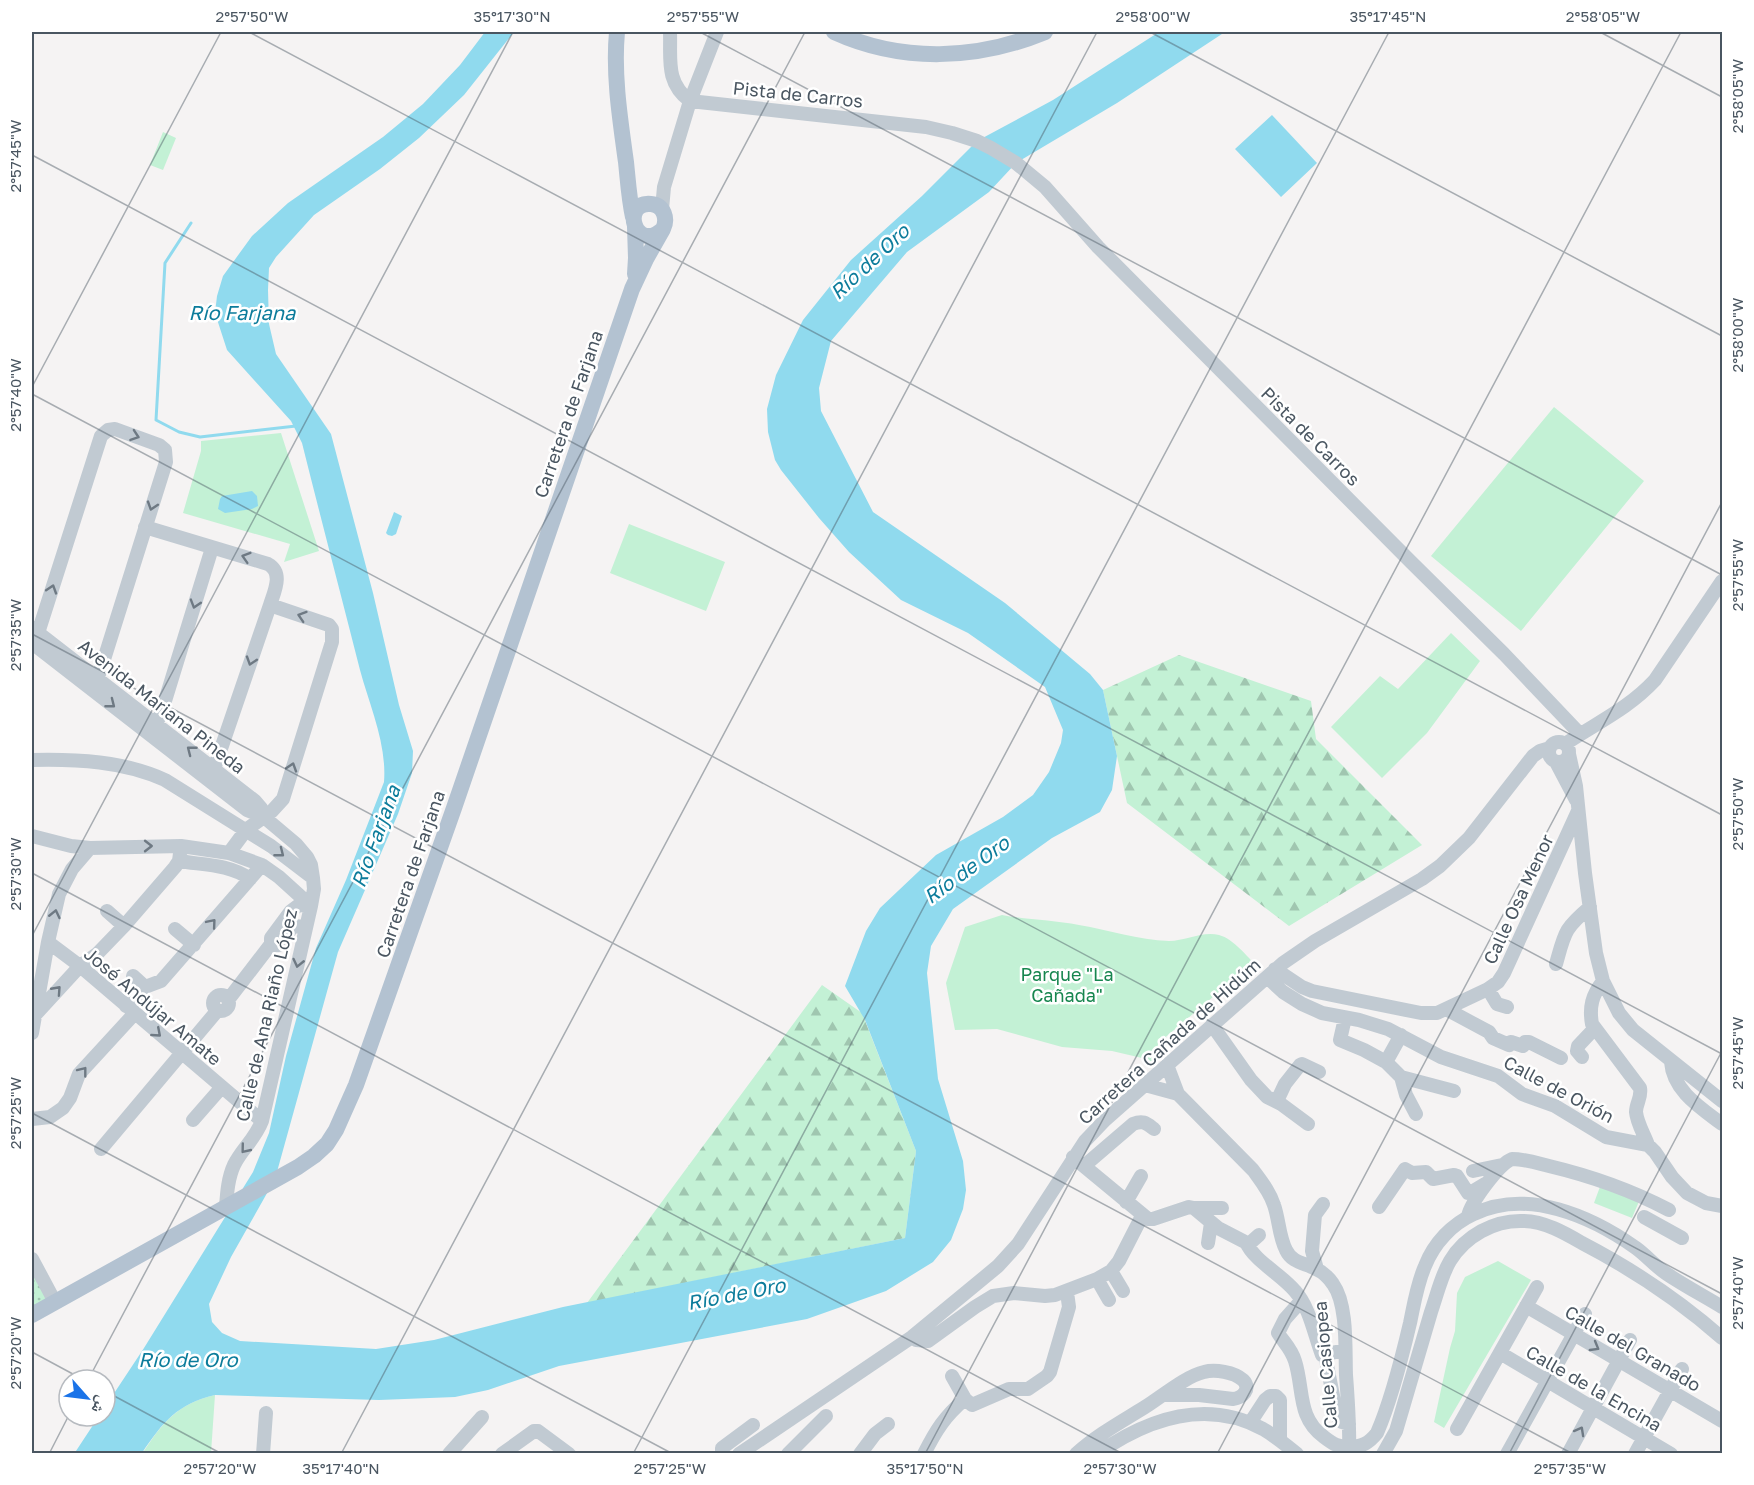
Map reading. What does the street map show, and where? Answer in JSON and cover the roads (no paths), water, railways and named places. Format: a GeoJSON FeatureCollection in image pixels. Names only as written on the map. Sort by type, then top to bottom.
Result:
{"type":"FeatureCollection","features":[{"type":"Feature","properties":{"kind":"main road","name":"Carretera de Farjana"},"geometry":{"type":"LineString","coordinates":[[617,32],[616,61],[620,120],[629,201],[634,222],[636,258],[632,289]]}},
{"type":"Feature","properties":{"kind":"main road"},"geometry":{"type":"LineString","coordinates":[[834,32],[889,49],[937,54],[966,54],[986,50],[1009,45],[1045,32]]}},
{"type":"Feature","properties":{"kind":"main road","name":"Carretera de Farjana"},"geometry":{"type":"LineString","coordinates":[[627,168],[640,193],[655,205]]}},
{"type":"Feature","properties":{"kind":"main road"},"geometry":{"type":"LineString","coordinates":[[655,205],[666,219],[663,229],[652,236],[645,235],[639,232],[634,222],[639,207],[655,205]]}},
{"type":"Feature","properties":{"kind":"main road","name":"Carretera de Farjana"},"geometry":{"type":"LineString","coordinates":[[32,1315],[314,1156],[327,1144],[336,1130],[356,1085],[454,808],[632,289],[663,229]]}},
{"type":"Feature","properties":{"kind":"street"},"geometry":{"type":"LineString","coordinates":[[670,32],[671,72],[674,84],[680,94],[690,101]]}},
{"type":"Feature","properties":{"kind":"street"},"geometry":{"type":"LineString","coordinates":[[655,205],[667,176],[690,101],[717,32]]}},
{"type":"Feature","properties":{"kind":"street","name":"Pista de Carros"},"geometry":{"type":"LineString","coordinates":[[690,101],[926,127],[977,141],[1016,163],[1045,187],[1098,247],[1504,654],[1580,734]]}},
{"type":"Feature","properties":{"kind":"street"},"geometry":{"type":"LineString","coordinates":[[33,637],[99,440],[108,430],[115,429],[159,445],[165,450],[166,462],[95,684]]}},
{"type":"Feature","properties":{"kind":"street"},"geometry":{"type":"LineString","coordinates":[[145,527],[268,564],[276,572],[277,579],[270,605],[212,775]]}},
{"type":"Feature","properties":{"kind":"street"},"geometry":{"type":"LineString","coordinates":[[153,729],[161,714],[212,548]]}},
{"type":"Feature","properties":{"kind":"street"},"geometry":{"type":"LineString","coordinates":[[1722,581],[1655,680],[1625,707],[1580,734],[1567,749],[1576,786],[1596,953],[1603,981],[1619,1013],[1633,1030],[1722,1101]]}},
{"type":"Feature","properties":{"kind":"street"},"geometry":{"type":"LineString","coordinates":[[229,853],[246,830],[278,805],[283,798],[332,642],[332,629],[325,623],[270,605]]}},
{"type":"Feature","properties":{"kind":"street","name":"Avenida Mariana Pineda"},"geometry":{"type":"LineString","coordinates":[[33,637],[212,775]]}},
{"type":"Feature","properties":{"kind":"street","name":"Avenida Mariana Pineda"},"geometry":{"type":"LineString","coordinates":[[153,729],[180,758],[259,804],[264,817],[303,851],[311,865],[314,889],[312,906]]}},
{"type":"Feature","properties":{"kind":"street","name":"Carretera Cañada de Hidúm"},"geometry":{"type":"LineString","coordinates":[[739,1454],[912,1337],[998,1266],[1008,1256],[1078,1162],[1085,1141],[1105,1120],[1271,973],[1315,941],[1422,879],[1440,866],[1469,838],[1507,787],[1540,750],[1552,756],[1555,743],[1562,742],[1567,749]]}},
{"type":"Feature","properties":{"kind":"street"},"geometry":{"type":"LineString","coordinates":[[1552,756],[1578,807]]}},
{"type":"Feature","properties":{"kind":"street"},"geometry":{"type":"LineString","coordinates":[[165,780],[180,758]]}},
{"type":"Feature","properties":{"kind":"street"},"geometry":{"type":"LineString","coordinates":[[32,760],[120,765],[151,774],[165,780],[271,846],[313,878]]}},
{"type":"Feature","properties":{"kind":"street","name":"Calle Osa Menor"},"geometry":{"type":"LineString","coordinates":[[1271,973],[1312,991],[1429,1014],[1446,1009],[1488,989],[1498,982],[1504,973],[1578,807]]}},
{"type":"Feature","properties":{"kind":"street","name":"Calle de Ana Riaño López"},"geometry":{"type":"LineString","coordinates":[[32,836],[71,846],[90,848],[181,846],[229,853],[262,865],[312,906],[262,1121],[253,1139],[234,1165],[229,1180],[229,1205]]}},
{"type":"Feature","properties":{"kind":"street"},"geometry":{"type":"LineString","coordinates":[[35,1015],[80,966],[97,954],[124,926],[179,861],[181,846]]}},
{"type":"Feature","properties":{"kind":"street"},"geometry":{"type":"LineString","coordinates":[[32,1034],[59,894],[72,869],[90,848]]}},
{"type":"Feature","properties":{"kind":"street"},"geometry":{"type":"LineString","coordinates":[[179,861],[227,868],[250,879]]}},
{"type":"Feature","properties":{"kind":"street"},"geometry":{"type":"LineString","coordinates":[[32,1119],[50,1117],[63,1108],[70,1098],[79,1074],[131,1010],[145,987],[161,981],[262,865]]}},
{"type":"Feature","properties":{"kind":"street"},"geometry":{"type":"LineString","coordinates":[[101,1149],[217,1011],[213,1005],[215,998],[222,995],[228,1000],[271,944],[271,938],[295,907],[312,906]]}},
{"type":"Feature","properties":{"kind":"street"},"geometry":{"type":"LineString","coordinates":[[1556,964],[1569,924],[1590,907]]}},
{"type":"Feature","properties":{"kind":"street"},"geometry":{"type":"LineString","coordinates":[[107,911],[124,926]]}},
{"type":"Feature","properties":{"kind":"street"},"geometry":{"type":"LineString","coordinates":[[271,944],[279,945],[293,926],[306,927]]}},
{"type":"Feature","properties":{"kind":"street"},"geometry":{"type":"LineString","coordinates":[[175,929],[194,945]]}},
{"type":"Feature","properties":{"kind":"street","name":"José Andújar Amate"},"geometry":{"type":"LineString","coordinates":[[48,942],[80,966],[262,1121]]}},
{"type":"Feature","properties":{"kind":"street","name":"Calle de Orión"},"geometry":{"type":"LineString","coordinates":[[1271,973],[1283,992],[1302,1004],[1322,1013],[1373,1024],[1401,1035],[1441,1058],[1498,1076],[1522,1094],[1555,1106],[1606,1137],[1648,1145]]}},
{"type":"Feature","properties":{"kind":"street"},"geometry":{"type":"LineString","coordinates":[[133,976],[145,987]]}},
{"type":"Feature","properties":{"kind":"street"},"geometry":{"type":"LineString","coordinates":[[1603,981],[1596,989],[1590,1006],[1592,1024],[1640,1088],[1641,1095],[1636,1106],[1636,1114],[1648,1145],[1687,1193],[1706,1203],[1722,1206]]}},
{"type":"Feature","properties":{"kind":"street"},"geometry":{"type":"LineString","coordinates":[[1488,989],[1497,1004],[1507,1007]]}},
{"type":"Feature","properties":{"kind":"street"},"geometry":{"type":"LineString","coordinates":[[1312,991],[1314,999],[1345,1018],[1340,1040],[1386,1062],[1401,1077],[1406,1095],[1416,1114]]}},
{"type":"Feature","properties":{"kind":"street"},"geometry":{"type":"LineString","coordinates":[[1446,1009],[1490,1032],[1493,1038],[1509,1045],[1511,1042],[1522,1046],[1525,1042],[1529,1042],[1561,1058]]}},
{"type":"Feature","properties":{"kind":"street"},"geometry":{"type":"LineString","coordinates":[[1212,1025],[1251,1080],[1266,1097],[1277,1101],[1308,1124]]}},
{"type":"Feature","properties":{"kind":"street"},"geometry":{"type":"LineString","coordinates":[[1582,1057],[1577,1051],[1578,1046],[1595,1028]]}},
{"type":"Feature","properties":{"kind":"street"},"geometry":{"type":"LineString","coordinates":[[1386,1062],[1401,1035]]}},
{"type":"Feature","properties":{"kind":"street"},"geometry":{"type":"LineString","coordinates":[[1671,1062],[1672,1074],[1677,1084],[1698,1106],[1722,1124]]}},
{"type":"Feature","properties":{"kind":"street","name":"Calle Casiopea"},"geometry":{"type":"LineString","coordinates":[[1167,1065],[1178,1094],[1253,1170],[1261,1181],[1275,1206],[1284,1248],[1289,1255],[1296,1261],[1317,1269],[1336,1289],[1341,1303],[1351,1449],[1365,1444],[1377,1433],[1407,1337],[1420,1278],[1438,1243],[1446,1233],[1468,1216]]}},
{"type":"Feature","properties":{"kind":"street"},"geometry":{"type":"LineString","coordinates":[[1277,1101],[1285,1084],[1300,1065],[1319,1072]]}},
{"type":"Feature","properties":{"kind":"street"},"geometry":{"type":"LineString","coordinates":[[1401,1077],[1454,1090]]}},
{"type":"Feature","properties":{"kind":"street"},"geometry":{"type":"LineString","coordinates":[[1145,1085],[1178,1094]]}},
{"type":"Feature","properties":{"kind":"street"},"geometry":{"type":"LineString","coordinates":[[193,1120],[221,1088]]}},
{"type":"Feature","properties":{"kind":"street"},"geometry":{"type":"LineString","coordinates":[[1154,1128],[1139,1121],[1078,1162],[1143,1216],[1153,1219],[1185,1208],[1222,1208]]}},
{"type":"Feature","properties":{"kind":"street"},"geometry":{"type":"LineString","coordinates":[[1473,1171],[1503,1159],[1570,1171],[1598,1179],[1653,1201],[1669,1210]]}},
{"type":"Feature","properties":{"kind":"street"},"geometry":{"type":"LineString","coordinates":[[1468,1216],[1472,1205],[1503,1159]]}},
{"type":"Feature","properties":{"kind":"street"},"geometry":{"type":"LineString","coordinates":[[1379,1207],[1405,1170],[1412,1173],[1426,1172],[1433,1179],[1457,1176],[1470,1193],[1491,1179]]}},
{"type":"Feature","properties":{"kind":"street"},"geometry":{"type":"LineString","coordinates":[[1126,1202],[1141,1176]]}},
{"type":"Feature","properties":{"kind":"street"},"geometry":{"type":"LineString","coordinates":[[1653,1201],[1642,1220],[1682,1238]]}},
{"type":"Feature","properties":{"kind":"street"},"geometry":{"type":"LineString","coordinates":[[1317,1269],[1312,1251],[1315,1215],[1321,1202]]}},
{"type":"Feature","properties":{"kind":"street"},"geometry":{"type":"LineString","coordinates":[[1468,1216],[1483,1209],[1516,1203],[1533,1204],[1590,1221],[1623,1239],[1666,1274],[1722,1306]]}},
{"type":"Feature","properties":{"kind":"street"},"geometry":{"type":"LineString","coordinates":[[1194,1208],[1212,1223],[1246,1242],[1254,1254],[1284,1278],[1298,1293],[1310,1318],[1322,1355],[1324,1355],[1337,1416],[1342,1422],[1349,1424]]}},
{"type":"Feature","properties":{"kind":"street"},"geometry":{"type":"LineString","coordinates":[[1123,1291],[1115,1266],[1143,1216]]}},
{"type":"Feature","properties":{"kind":"street"},"geometry":{"type":"LineString","coordinates":[[1383,1454],[1396,1431],[1444,1273],[1460,1247],[1472,1237],[1496,1225],[1524,1220],[1554,1229],[1595,1250],[1659,1289],[1722,1338]]}},
{"type":"Feature","properties":{"kind":"street"},"geometry":{"type":"LineString","coordinates":[[1208,1243],[1212,1223]]}},
{"type":"Feature","properties":{"kind":"street"},"geometry":{"type":"LineString","coordinates":[[1246,1242],[1250,1243],[1258,1235]]}},
{"type":"Feature","properties":{"kind":"street"},"geometry":{"type":"LineString","coordinates":[[32,1258],[55,1302]]}},
{"type":"Feature","properties":{"kind":"street"},"geometry":{"type":"LineString","coordinates":[[912,1337],[922,1342],[928,1341],[993,1296],[1014,1293],[1045,1296],[1067,1292],[1097,1279],[1115,1266],[1135,1260]]}},
{"type":"Feature","properties":{"kind":"street"},"geometry":{"type":"LineString","coordinates":[[1097,1279],[1109,1300]]}},
{"type":"Feature","properties":{"kind":"street"},"geometry":{"type":"LineString","coordinates":[[1456,1430],[1537,1287]]}},
{"type":"Feature","properties":{"kind":"street"},"geometry":{"type":"LineString","coordinates":[[952,1376],[965,1399],[974,1405],[1009,1389],[1028,1389],[1047,1376],[1069,1307],[1067,1292]]}},
{"type":"Feature","properties":{"kind":"street"},"geometry":{"type":"LineString","coordinates":[[1705,1297],[1722,1295]]}},
{"type":"Feature","properties":{"kind":"street"},"geometry":{"type":"LineString","coordinates":[[1301,1301],[1285,1319],[1278,1333],[1287,1344],[1295,1361],[1302,1404],[1312,1427],[1341,1448],[1351,1449]]}},
{"type":"Feature","properties":{"kind":"street","name":"Calle del Granado"},"geometry":{"type":"LineString","coordinates":[[1526,1306],[1722,1421]]}},
{"type":"Feature","properties":{"kind":"street"},"geometry":{"type":"LineString","coordinates":[[1507,1454],[1586,1314]]}},
{"type":"Feature","properties":{"kind":"street"},"geometry":{"type":"LineString","coordinates":[[1407,1337],[1422,1342]]}},
{"type":"Feature","properties":{"kind":"street"},"geometry":{"type":"LineString","coordinates":[[1568,1454],[1630,1340]]}},
{"type":"Feature","properties":{"kind":"street"},"geometry":{"type":"LineString","coordinates":[[1324,1355],[1345,1350]]}},
{"type":"Feature","properties":{"kind":"street","name":"Calle de la Encina"},"geometry":{"type":"LineString","coordinates":[[1500,1353],[1671,1454]]}},
{"type":"Feature","properties":{"kind":"street"},"geometry":{"type":"LineString","coordinates":[[1635,1454],[1682,1369]]}},
{"type":"Feature","properties":{"kind":"street"},"geometry":{"type":"LineString","coordinates":[[1076,1454],[1113,1425],[1143,1409],[1164,1395],[1193,1376],[1204,1372],[1227,1372],[1243,1379],[1246,1384],[1244,1395],[1233,1399],[1199,1395],[1164,1395]]}},
{"type":"Feature","properties":{"kind":"street"},"geometry":{"type":"LineString","coordinates":[[924,1454],[939,1426],[948,1414],[965,1399]]}},
{"type":"Feature","properties":{"kind":"street"},"geometry":{"type":"LineString","coordinates":[[1250,1423],[1260,1407],[1273,1414],[1281,1415],[1280,1440]]}},
{"type":"Feature","properties":{"kind":"street"},"geometry":{"type":"LineString","coordinates":[[1143,1409],[1149,1424]]}},
{"type":"Feature","properties":{"kind":"street"},"geometry":{"type":"LineString","coordinates":[[263,1454],[266,1413]]}},
{"type":"Feature","properties":{"kind":"street"},"geometry":{"type":"LineString","coordinates":[[1097,1454],[1121,1437],[1149,1424],[1186,1415],[1209,1414],[1250,1423],[1280,1440],[1297,1454]]}},
{"type":"Feature","properties":{"kind":"street"},"geometry":{"type":"LineString","coordinates":[[788,1454],[826,1416]]}},
{"type":"Feature","properties":{"kind":"street"},"geometry":{"type":"LineString","coordinates":[[449,1454],[482,1417]]}},
{"type":"Feature","properties":{"kind":"street"},"geometry":{"type":"LineString","coordinates":[[860,1454],[875,1434],[888,1424]]}},
{"type":"Feature","properties":{"kind":"street"},"geometry":{"type":"LineString","coordinates":[[722,1454],[722,1448],[726,1444],[753,1425]]}},
{"type":"Feature","properties":{"kind":"street"},"geometry":{"type":"LineString","coordinates":[[502,1454],[534,1431],[538,1431],[566,1453]]}},
{"type":"Feature","properties":{"kind":"water","name":"Río de Oro"},"geometry":{"type":"Polygon","coordinates":[[[485,32],[514,32],[464,95],[419,138],[380,169],[314,215],[269,268],[269,324],[276,354],[331,434],[373,593],[399,705],[413,751],[412,773],[398,814],[338,952],[275,1179],[231,1257],[209,1304],[212,1322],[222,1333],[240,1341],[376,1349],[434,1340],[563,1307],[905,1238],[916,1151],[865,1020],[845,986],[866,931],[880,908],[936,855],[1003,817],[1033,795],[1049,772],[1061,743],[1063,730],[1045,687],[968,633],[901,600],[849,552],[819,518],[775,460],[768,432],[767,409],[776,375],[803,320],[851,260],[922,196],[977,141],[1053,100],[1159,32],[1225,32],[1117,103],[1016,163],[989,192],[907,252],[831,341],[819,388],[821,411],[873,512],[1005,603],[1090,674],[1103,690],[1117,756],[1112,790],[1100,812],[1052,838],[953,909],[931,946],[927,973],[938,1079],[963,1161],[966,1190],[963,1209],[951,1240],[933,1262],[886,1291],[807,1319],[559,1366],[488,1390],[455,1397],[379,1400],[215,1395],[191,1404],[172,1416],[164,1423],[142,1453],[74,1454],[91,1428],[117,1428],[117,1389],[253,1172],[269,1133],[286,1056],[316,948],[346,880],[384,782],[383,754],[377,726],[360,670],[302,443],[291,421],[227,350],[215,313],[217,296],[223,276],[252,236],[288,203],[383,137],[423,104],[460,65],[485,32]]]}},
{"type":"Feature","properties":{"kind":"water"},"geometry":{"type":"Polygon","coordinates":[[[1272,115],[1317,163],[1281,197],[1235,149],[1272,115]]]}},
{"type":"Feature","properties":{"kind":"water"},"geometry":{"type":"Polygon","coordinates":[[[252,491],[257,496],[258,506],[225,513],[218,509],[222,496],[252,491]]]}},
{"type":"Feature","properties":{"kind":"water"},"geometry":{"type":"Polygon","coordinates":[[[394,512],[402,516],[396,534],[392,536],[386,533],[394,512]]]}},
{"type":"Feature","properties":{"kind":"waterway"},"geometry":{"type":"LineString","coordinates":[[191,223],[165,263],[156,420],[179,432],[200,437],[296,426]]}},
{"type":"Feature","properties":{"kind":"water label","name":"Río Farjana"},"geometry":{"type":"Point","coordinates":[242,312]}},
{"type":"Feature","properties":{"kind":"water label","name":"Río Farjana"},"geometry":{"type":"Point","coordinates":[375,836]}},
{"type":"Feature","properties":{"kind":"park label","name":"Parque \"La Cañada\""},"geometry":{"type":"Point","coordinates":[1067,984]}}]}
